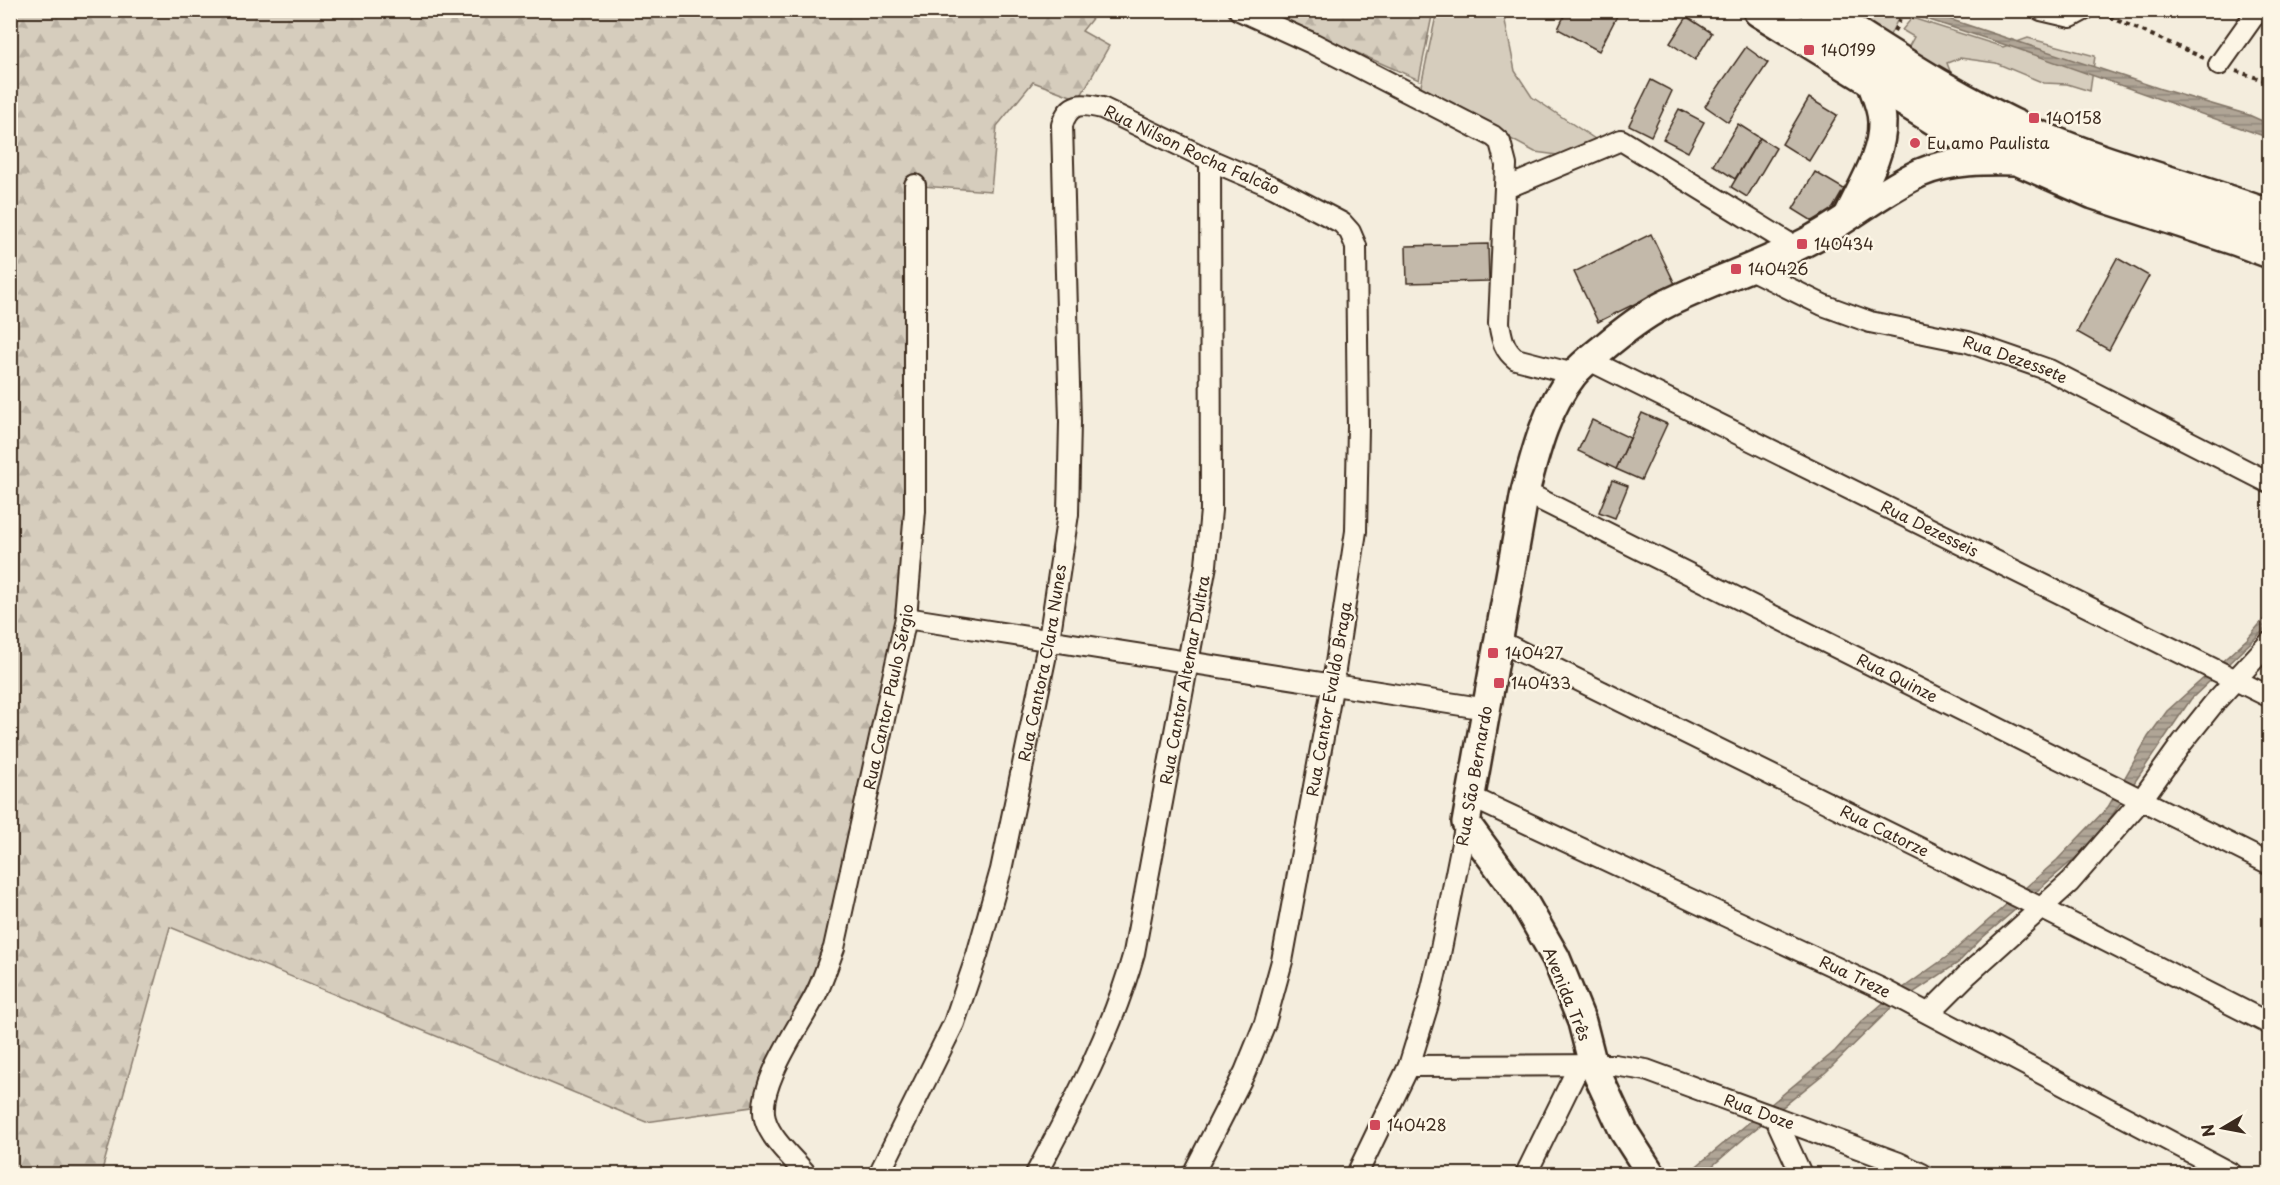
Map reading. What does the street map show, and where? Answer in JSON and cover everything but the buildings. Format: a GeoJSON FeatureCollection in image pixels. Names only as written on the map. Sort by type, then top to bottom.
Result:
{"type":"FeatureCollection","features":[{"type":"Feature","properties":{"kind":"highway"},"geometry":{"type":"LineString","coordinates":[[1760,10],[1956,130],[2094,192],[2270,251]]}},
{"type":"Feature","properties":{"kind":"highway"},"geometry":{"type":"LineString","coordinates":[[1816,10],[1956,98],[2037,137],[2270,217]]}},
{"type":"Feature","properties":{"kind":"street","name":"Rua Dezesseis"},"geometry":{"type":"LineString","coordinates":[[1239,10],[1314,44],[1493,136],[1500,142],[1504,153],[1506,188],[1499,323],[1503,345],[1508,353],[1516,358],[1581,367],[2270,697]]}},
{"type":"Feature","properties":{"kind":"street"},"geometry":{"type":"LineString","coordinates":[[2041,10],[2071,17],[2084,10]]}},
{"type":"Feature","properties":{"kind":"street"},"geometry":{"type":"LineString","coordinates":[[2219,65],[2258,10]]}},
{"type":"Feature","properties":{"kind":"street"},"geometry":{"type":"LineString","coordinates":[[1850,214],[1880,144],[1882,122],[1879,103],[1869,78]]}},
{"type":"Feature","properties":{"kind":"street","name":"Rua Nilson Rocha Falcão"},"geometry":{"type":"LineString","coordinates":[[1062,124],[1066,113],[1075,106],[1087,104],[1102,108],[1328,216]]}},
{"type":"Feature","properties":{"kind":"street","name":"Rua Cantora Clara Nunes"},"geometry":{"type":"LineString","coordinates":[[879,1174],[944,1044],[977,955],[1001,870],[1049,640],[1068,514],[1070,422],[1062,124]]}},
{"type":"Feature","properties":{"kind":"street"},"geometry":{"type":"LineString","coordinates":[[1506,188],[1621,140],[1795,247]]}},
{"type":"Feature","properties":{"kind":"street","name":"Rua Cantor Altemar Dultra"},"geometry":{"type":"LineString","coordinates":[[1036,1174],[1087,1078],[1123,993],[1134,953],[1206,565],[1211,510],[1210,160]]}},
{"type":"Feature","properties":{"kind":"street","name":"Rua São Bernardo"},"geometry":{"type":"LineString","coordinates":[[1357,1174],[1409,1066],[1429,1001],[1469,810],[1497,640],[1525,492],[1546,420],[1558,397],[1581,367],[1644,316],[1812,239],[1922,172],[1953,164],[1985,160],[2023,161]]}},
{"type":"Feature","properties":{"kind":"street","name":"Rua Cantor Paulo Sérgio"},"geometry":{"type":"LineString","coordinates":[[806,1174],[770,1132],[765,1117],[764,1103],[770,1080],[818,990],[834,948],[906,618],[915,511],[915,185]]}},
{"type":"Feature","properties":{"kind":"street","name":"Rua Cantor Evaldo Braga"},"geometry":{"type":"LineString","coordinates":[[1193,1174],[1245,1072],[1268,1012],[1282,961],[1333,683],[1356,531],[1356,246],[1350,232],[1342,223],[1328,216]]}},
{"type":"Feature","properties":{"kind":"street","name":"Rua Dezessete"},"geometry":{"type":"LineString","coordinates":[[1748,268],[1823,305],[1870,322],[1968,342],[2049,370],[2270,483]]}},
{"type":"Feature","properties":{"kind":"street","name":"Rua Quinze"},"geometry":{"type":"LineString","coordinates":[[1525,492],[2270,864]]}},
{"type":"Feature","properties":{"kind":"street"},"geometry":{"type":"LineString","coordinates":[[906,618],[1333,683],[1487,709]]}},
{"type":"Feature","properties":{"kind":"street","name":"Rua Catorze"},"geometry":{"type":"LineString","coordinates":[[1497,640],[2270,1024]]}},
{"type":"Feature","properties":{"kind":"street"},"geometry":{"type":"LineString","coordinates":[[1929,1013],[2036,906],[2070,882],[2182,743],[2230,678],[2270,642]]}},
{"type":"Feature","properties":{"kind":"street","name":"Rua Treze"},"geometry":{"type":"LineString","coordinates":[[1469,810],[1882,989],[2232,1174]]}},
{"type":"Feature","properties":{"kind":"street","name":"Avenida Três"},"geometry":{"type":"LineString","coordinates":[[1469,810],[1556,958],[1582,1022],[1586,1066],[1650,1174]]}},
{"type":"Feature","properties":{"kind":"street","name":"Rua Doze"},"geometry":{"type":"LineString","coordinates":[[1409,1066],[1614,1065],[1646,1070],[1899,1163],[1922,1174]]}},
{"type":"Feature","properties":{"kind":"street"},"geometry":{"type":"LineString","coordinates":[[1527,1174],[1586,1066]]}},
{"type":"Feature","properties":{"kind":"street"},"geometry":{"type":"LineString","coordinates":[[1776,1119],[1802,1174]]}},
{"type":"Feature","properties":{"kind":"path"},"geometry":{"type":"LineString","coordinates":[[1896,28],[1905,10]]}},
{"type":"Feature","properties":{"kind":"path"},"geometry":{"type":"LineString","coordinates":[[2096,10],[2219,65],[2270,82]]}},
{"type":"Feature","properties":{"kind":"green space"},"geometry":{"type":"Polygon","coordinates":[[[1895,10],[1901,13],[1885,45],[1830,11],[1895,10]]]}},
{"type":"Feature","properties":{"kind":"green space"},"geometry":{"type":"Polygon","coordinates":[[[10,11],[1098,11],[1082,31],[1109,46],[1079,99],[1033,82],[997,126],[991,191],[921,186],[909,620],[822,954],[752,1107],[646,1122],[170,927],[101,1174],[11,1174],[10,11]]]}},
{"type":"Feature","properties":{"kind":"green space"},"geometry":{"type":"Polygon","coordinates":[[[1262,11],[1433,11],[1419,80],[1262,11]]]}},
{"type":"Feature","properties":{"kind":"green space"},"geometry":{"type":"Polygon","coordinates":[[[1437,11],[1503,11],[1515,71],[1532,97],[1601,143],[1565,156],[1535,152],[1420,90],[1437,11]]]}},
{"type":"Feature","properties":{"kind":"green space"},"geometry":{"type":"Polygon","coordinates":[[[1912,18],[2003,47],[2028,38],[2095,56],[2090,91],[2067,84],[2044,83],[1996,63],[1960,58],[1947,63],[1953,79],[1908,48],[1914,37],[1902,30],[1912,18]]]}},
{"type":"Feature","properties":{"kind":"shaded area"},"geometry":{"type":"Polygon","coordinates":[[[1902,11],[1925,11],[2161,89],[2249,115],[2269,124],[2269,138],[2018,49],[1902,11]]]}},
{"type":"Feature","properties":{"kind":"shaded area"},"geometry":{"type":"Polygon","coordinates":[[[2269,613],[2269,623],[2266,628],[2191,699],[2094,842],[1981,939],[1958,963],[1893,1006],[1826,1072],[1703,1174],[1687,1174],[1835,1051],[1861,1022],[1889,998],[1948,956],[2057,860],[2108,807],[2148,737],[2167,711],[2247,639],[2269,613]]]}},
{"type":"Feature","properties":{"kind":"place","name":"140199"},"geometry":{"type":"Point","coordinates":[1809,50]}},
{"type":"Feature","properties":{"kind":"place","name":"140158"},"geometry":{"type":"Point","coordinates":[2034,118]}},
{"type":"Feature","properties":{"kind":"place","name":"Eu amo Paulista"},"geometry":{"type":"Point","coordinates":[1915,143]}},
{"type":"Feature","properties":{"kind":"place","name":"140434"},"geometry":{"type":"Point","coordinates":[1802,244]}},
{"type":"Feature","properties":{"kind":"place","name":"140426"},"geometry":{"type":"Point","coordinates":[1736,269]}},
{"type":"Feature","properties":{"kind":"place","name":"140427"},"geometry":{"type":"Point","coordinates":[1493,653]}},
{"type":"Feature","properties":{"kind":"place","name":"140433"},"geometry":{"type":"Point","coordinates":[1499,683]}},
{"type":"Feature","properties":{"kind":"place","name":"140428"},"geometry":{"type":"Point","coordinates":[1375,1125]}}]}
